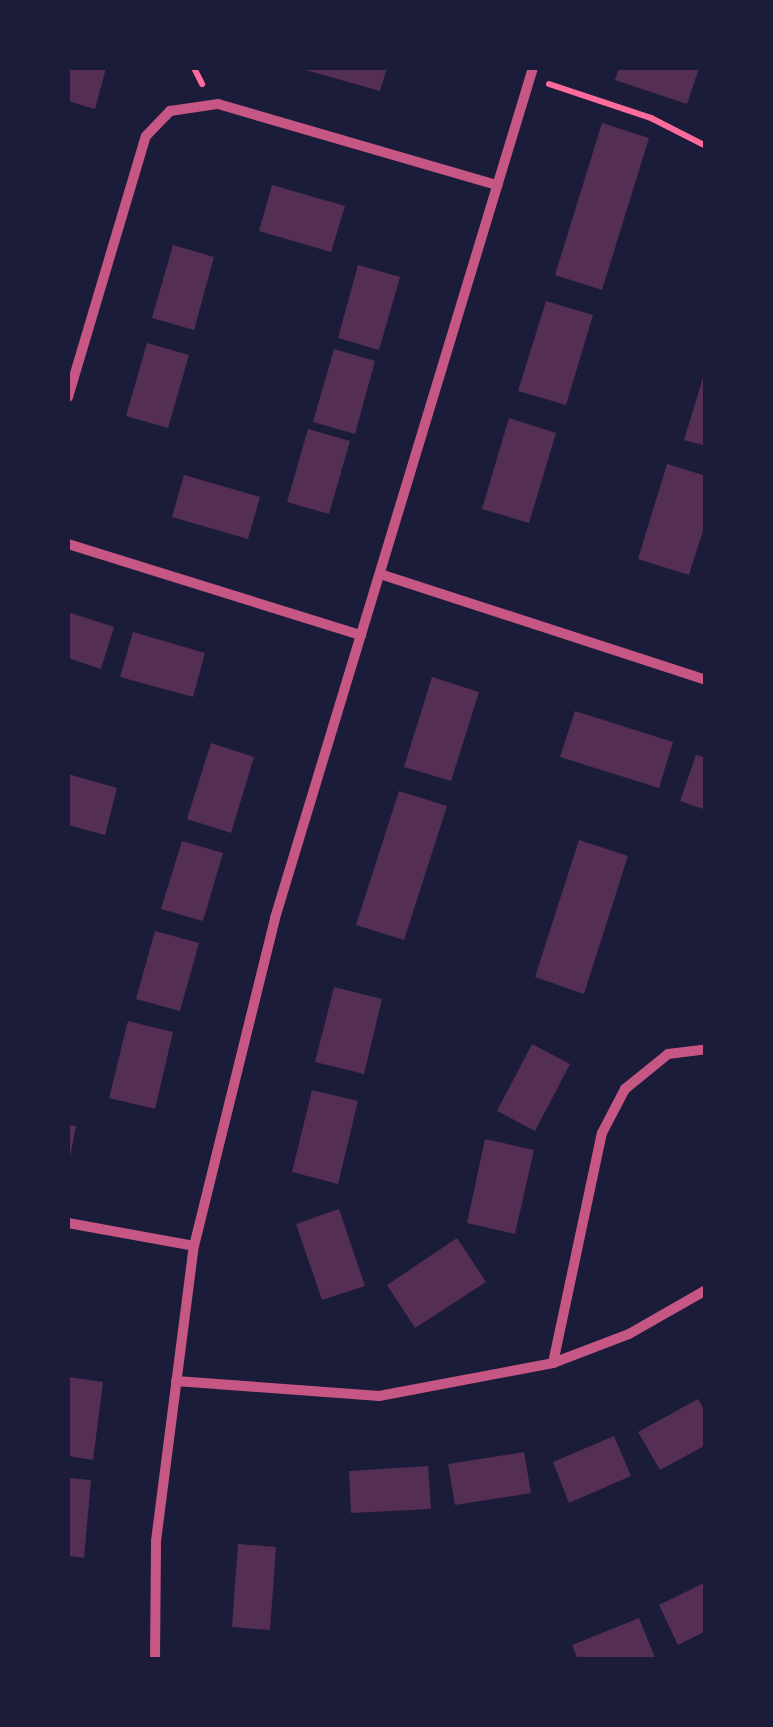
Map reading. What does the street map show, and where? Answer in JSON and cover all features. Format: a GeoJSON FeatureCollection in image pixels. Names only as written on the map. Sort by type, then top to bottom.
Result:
{"type":"FeatureCollection","features":[{"type":"Feature","properties":{"kind":"street"},"geometry":{"type":"LineString","coordinates":[[155,1660],[156,1540],[194,1246],[275,918],[531,72]]}},
{"type":"Feature","properties":{"kind":"street"},"geometry":{"type":"LineString","coordinates":[[68,397],[146,136],[170,111],[218,104],[497,185]]}},
{"type":"Feature","properties":{"kind":"street"},"geometry":{"type":"LineString","coordinates":[[68,544],[361,635]]}},
{"type":"Feature","properties":{"kind":"street"},"geometry":{"type":"LineString","coordinates":[[380,574],[706,680]]}},
{"type":"Feature","properties":{"kind":"street"},"geometry":{"type":"LineString","coordinates":[[552,1363],[602,1133],[625,1088],[668,1054],[706,1049]]}},
{"type":"Feature","properties":{"kind":"street"},"geometry":{"type":"LineString","coordinates":[[68,1223],[194,1246]]}},
{"type":"Feature","properties":{"kind":"street"},"geometry":{"type":"LineString","coordinates":[[176,1381],[379,1396],[552,1363],[629,1334],[706,1290]]}},
{"type":"Feature","properties":{"kind":"path"},"geometry":{"type":"LineString","coordinates":[[531,72],[651,118],[706,146]]}},
{"type":"Feature","properties":{"kind":"building"},"geometry":{"type":"Polygon","coordinates":[[[68,68],[106,68],[95,109],[68,101],[68,68]]]}},
{"type":"Feature","properties":{"kind":"building"},"geometry":{"type":"Polygon","coordinates":[[[302,68],[387,68],[380,91],[302,68]]]}},
{"type":"Feature","properties":{"kind":"building"},"geometry":{"type":"Polygon","coordinates":[[[619,68],[699,68],[687,104],[615,80],[619,68]]]}},
{"type":"Feature","properties":{"kind":"building"},"geometry":{"type":"Polygon","coordinates":[[[602,123],[649,138],[602,290],[555,275],[602,123]]]}},
{"type":"Feature","properties":{"kind":"building"},"geometry":{"type":"Polygon","coordinates":[[[272,185],[345,206],[331,252],[259,231],[272,185]]]}},
{"type":"Feature","properties":{"kind":"building"},"geometry":{"type":"Polygon","coordinates":[[[173,245],[214,257],[194,330],[152,318],[173,245]]]}},
{"type":"Feature","properties":{"kind":"building"},"geometry":{"type":"Polygon","coordinates":[[[358,265],[400,277],[379,350],[338,338],[358,265]]]}},
{"type":"Feature","properties":{"kind":"building"},"geometry":{"type":"Polygon","coordinates":[[[546,301],[593,315],[566,405],[518,391],[546,301]]]}},
{"type":"Feature","properties":{"kind":"building"},"geometry":{"type":"Polygon","coordinates":[[[147,343],[189,355],[168,428],[126,416],[147,343]]]}},
{"type":"Feature","properties":{"kind":"building"},"geometry":{"type":"Polygon","coordinates":[[[334,349],[375,361],[355,434],[313,422],[334,349]]]}},
{"type":"Feature","properties":{"kind":"building"},"geometry":{"type":"Polygon","coordinates":[[[706,371],[706,446],[684,440],[706,371]]]}},
{"type":"Feature","properties":{"kind":"building"},"geometry":{"type":"Polygon","coordinates":[[[509,418],[556,433],[529,523],[482,509],[509,418]]]}},
{"type":"Feature","properties":{"kind":"building"},"geometry":{"type":"Polygon","coordinates":[[[308,429],[350,441],[329,514],[287,502],[308,429]]]}},
{"type":"Feature","properties":{"kind":"building"},"geometry":{"type":"Polygon","coordinates":[[[667,464],[706,476],[706,521],[689,575],[638,559],[667,464]]]}},
{"type":"Feature","properties":{"kind":"building"},"geometry":{"type":"Polygon","coordinates":[[[184,475],[260,497],[248,539],[172,517],[184,475]]]}},
{"type":"Feature","properties":{"kind":"building"},"geometry":{"type":"Polygon","coordinates":[[[68,612],[114,627],[101,669],[68,658],[68,612]]]}},
{"type":"Feature","properties":{"kind":"building"},"geometry":{"type":"Polygon","coordinates":[[[133,632],[205,653],[193,697],[120,677],[133,632]]]}},
{"type":"Feature","properties":{"kind":"building"},"geometry":{"type":"Polygon","coordinates":[[[432,677],[479,692],[451,781],[404,767],[432,677]]]}},
{"type":"Feature","properties":{"kind":"building"},"geometry":{"type":"Polygon","coordinates":[[[575,711],[673,742],[659,788],[560,757],[575,711]]]}},
{"type":"Feature","properties":{"kind":"building"},"geometry":{"type":"Polygon","coordinates":[[[211,743],[254,757],[231,833],[187,819],[211,743]]]}},
{"type":"Feature","properties":{"kind":"building"},"geometry":{"type":"Polygon","coordinates":[[[696,755],[706,758],[706,810],[680,801],[696,755]]]}},
{"type":"Feature","properties":{"kind":"building"},"geometry":{"type":"Polygon","coordinates":[[[68,774],[117,788],[105,835],[68,825],[68,774]]]}},
{"type":"Feature","properties":{"kind":"building"},"geometry":{"type":"Polygon","coordinates":[[[399,791],[447,806],[404,940],[356,925],[399,791]]]}},
{"type":"Feature","properties":{"kind":"building"},"geometry":{"type":"Polygon","coordinates":[[[579,840],[628,856],[584,994],[535,977],[579,840]]]}},
{"type":"Feature","properties":{"kind":"building"},"geometry":{"type":"Polygon","coordinates":[[[182,841],[223,853],[203,921],[161,909],[182,841]]]}},
{"type":"Feature","properties":{"kind":"building"},"geometry":{"type":"Polygon","coordinates":[[[155,931],[199,943],[180,1011],[136,999],[155,931]]]}},
{"type":"Feature","properties":{"kind":"building"},"geometry":{"type":"Polygon","coordinates":[[[334,987],[382,999],[364,1074],[315,1062],[334,987]]]}},
{"type":"Feature","properties":{"kind":"building"},"geometry":{"type":"Polygon","coordinates":[[[128,1021],[173,1032],[155,1109],[109,1098],[128,1021]]]}},
{"type":"Feature","properties":{"kind":"building"},"geometry":{"type":"Polygon","coordinates":[[[532,1044],[570,1064],[535,1131],[497,1111],[532,1044]]]}},
{"type":"Feature","properties":{"kind":"building"},"geometry":{"type":"Polygon","coordinates":[[[312,1090],[358,1101],[338,1184],[292,1172],[312,1090]]]}},
{"type":"Feature","properties":{"kind":"building"},"geometry":{"type":"Polygon","coordinates":[[[68,1125],[76,1126],[69,1163],[68,1163],[68,1125]]]}},
{"type":"Feature","properties":{"kind":"building"},"geometry":{"type":"Polygon","coordinates":[[[485,1139],[534,1150],[515,1234],[467,1223],[485,1139]]]}},
{"type":"Feature","properties":{"kind":"building"},"geometry":{"type":"Polygon","coordinates":[[[339,1209],[365,1286],[322,1300],[296,1224],[339,1209]]]}},
{"type":"Feature","properties":{"kind":"building"},"geometry":{"type":"Polygon","coordinates":[[[457,1238],[486,1282],[415,1328],[387,1285],[457,1238]]]}},
{"type":"Feature","properties":{"kind":"building"},"geometry":{"type":"Polygon","coordinates":[[[68,1377],[103,1382],[93,1460],[68,1456],[68,1377]]]}},
{"type":"Feature","properties":{"kind":"building"},"geometry":{"type":"Polygon","coordinates":[[[698,1399],[706,1413],[706,1445],[660,1470],[638,1432],[698,1399]]]}},
{"type":"Feature","properties":{"kind":"building"},"geometry":{"type":"Polygon","coordinates":[[[614,1436],[631,1476],[569,1503],[553,1462],[614,1436]]]}},
{"type":"Feature","properties":{"kind":"building"},"geometry":{"type":"Polygon","coordinates":[[[524,1452],[531,1493],[455,1505],[448,1464],[524,1452]]]}},
{"type":"Feature","properties":{"kind":"building"},"geometry":{"type":"Polygon","coordinates":[[[428,1466],[431,1509],[351,1513],[349,1471],[428,1466]]]}},
{"type":"Feature","properties":{"kind":"building"},"geometry":{"type":"Polygon","coordinates":[[[68,1478],[91,1480],[84,1558],[68,1556],[68,1478]]]}},
{"type":"Feature","properties":{"kind":"building"},"geometry":{"type":"Polygon","coordinates":[[[238,1544],[276,1547],[270,1630],[232,1627],[238,1544]]]}},
{"type":"Feature","properties":{"kind":"building"},"geometry":{"type":"Polygon","coordinates":[[[706,1582],[706,1631],[678,1645],[659,1605],[706,1582]]]}},
{"type":"Feature","properties":{"kind":"building"},"geometry":{"type":"Polygon","coordinates":[[[639,1618],[656,1660],[578,1660],[572,1645],[639,1618]]]}}]}
